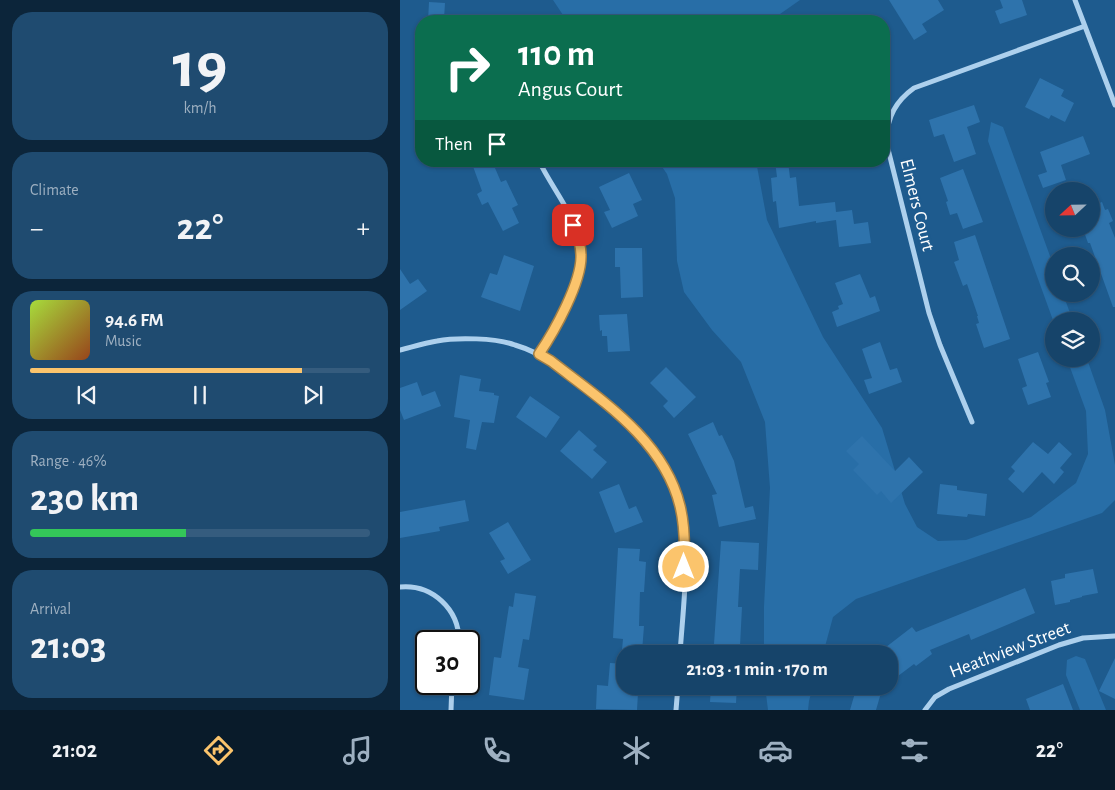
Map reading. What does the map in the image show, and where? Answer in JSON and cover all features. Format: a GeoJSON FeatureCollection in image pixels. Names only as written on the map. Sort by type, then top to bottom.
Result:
{"type":"FeatureCollection","features":[{"type":"Feature","properties":{"kind":"street"},"geometry":{"type":"LineString","coordinates":[[1075,0],[1115,106]]}},
{"type":"Feature","properties":{"kind":"street","name":"Elmers Court"},"geometry":{"type":"LineString","coordinates":[[890,114],[903,96],[914,88],[1085,26]]}},
{"type":"Feature","properties":{"kind":"street","name":"Elmers Court"},"geometry":{"type":"LineString","coordinates":[[890,157],[929,313],[972,422]]}},
{"type":"Feature","properties":{"kind":"street"},"geometry":{"type":"LineString","coordinates":[[539,354],[570,298],[577,278],[581,256],[578,236],[568,214],[541,167]]}},
{"type":"Feature","properties":{"kind":"street"},"geometry":{"type":"LineString","coordinates":[[400,350],[438,340],[477,339],[514,344],[551,361],[619,414],[645,441],[662,463],[680,505],[684,529],[684,590],[681,645]]}},
{"type":"Feature","properties":{"kind":"street"},"geometry":{"type":"LineString","coordinates":[[400,587],[411,586],[437,596],[448,607],[456,620],[457,630]]}},
{"type":"Feature","properties":{"kind":"street","name":"Heathview Street"},"geometry":{"type":"LineString","coordinates":[[924,710],[935,697],[949,689],[1058,645],[1083,638],[1115,636]]}},
{"type":"Feature","properties":{"kind":"street"},"geometry":{"type":"LineString","coordinates":[[451,710],[452,695]]}},
{"type":"Feature","properties":{"kind":"street"},"geometry":{"type":"LineString","coordinates":[[676,710],[677,695]]}},
{"type":"Feature","properties":{"kind":"shaded area"},"geometry":{"type":"Polygon","coordinates":[[[553,0],[800,0],[779,15],[563,15],[553,0]]]}},
{"type":"Feature","properties":{"kind":"shaded area"},"geometry":{"type":"Polygon","coordinates":[[[991,122],[1003,127],[1047,247],[1045,247],[1045,298],[988,141],[991,122]]]}},
{"type":"Feature","properties":{"kind":"shaded area"},"geometry":{"type":"Polygon","coordinates":[[[662,167],[757,167],[767,220],[823,337],[882,428],[905,504],[917,527],[938,541],[966,540],[1031,517],[1076,483],[1088,454],[1086,411],[1070,367],[1090,367],[1105,410],[1115,465],[1115,500],[1102,513],[856,599],[833,617],[825,645],[764,645],[770,488],[765,422],[741,362],[712,330],[684,292],[677,261],[675,198],[667,174],[662,167]]]}},
{"type":"Feature","properties":{"kind":"shaded area"},"geometry":{"type":"Polygon","coordinates":[[[1046,302],[1066,302],[1070,312],[1050,312],[1046,302]]]}},
{"type":"Feature","properties":{"kind":"shaded area"},"geometry":{"type":"Polygon","coordinates":[[[1076,656],[1085,659],[1106,710],[1080,710],[1066,675],[1067,660],[1076,656]]]}},
{"type":"Feature","properties":{"kind":"shaded area"},"geometry":{"type":"Polygon","coordinates":[[[766,695],[811,695],[808,710],[768,710],[766,695]]]}},
{"type":"Feature","properties":{"kind":"building"},"geometry":{"type":"Polygon","coordinates":[[[889,0],[938,0],[944,10],[922,24],[927,32],[914,40],[889,0]]]}},
{"type":"Feature","properties":{"kind":"building"},"geometry":{"type":"Polygon","coordinates":[[[1000,0],[1022,0],[1027,15],[1000,24],[995,11],[1003,8],[1000,0]]]}},
{"type":"Feature","properties":{"kind":"building"},"geometry":{"type":"Polygon","coordinates":[[[429,2],[445,3],[444,15],[428,15],[429,2]]]}},
{"type":"Feature","properties":{"kind":"building"},"geometry":{"type":"Polygon","coordinates":[[[1040,78],[1064,90],[1061,96],[1074,103],[1065,122],[1051,115],[1049,119],[1025,107],[1040,78]]]}},
{"type":"Feature","properties":{"kind":"building"},"geometry":{"type":"Polygon","coordinates":[[[974,105],[980,122],[967,127],[976,154],[954,162],[944,134],[934,137],[929,120],[974,105]]]}},
{"type":"Feature","properties":{"kind":"building"},"geometry":{"type":"Polygon","coordinates":[[[1083,136],[1090,154],[1061,165],[1066,180],[1045,182],[1045,187],[1043,188],[1038,175],[1047,172],[1040,152],[1083,136]]]}},
{"type":"Feature","properties":{"kind":"building"},"geometry":{"type":"Polygon","coordinates":[[[473,167],[495,167],[501,182],[506,180],[518,205],[512,208],[519,223],[503,231],[488,202],[482,205],[477,194],[482,191],[473,167]]]}},
{"type":"Feature","properties":{"kind":"building"},"geometry":{"type":"Polygon","coordinates":[[[776,167],[789,167],[790,178],[796,177],[799,206],[835,202],[836,212],[852,210],[854,224],[868,222],[871,243],[839,247],[836,220],[816,223],[816,221],[779,228],[776,201],[773,202],[771,178],[777,177],[776,167]]]}},
{"type":"Feature","properties":{"kind":"building"},"geometry":{"type":"Polygon","coordinates":[[[963,169],[983,222],[963,229],[957,213],[950,215],[946,202],[948,201],[940,178],[963,169]]]}},
{"type":"Feature","properties":{"kind":"building"},"geometry":{"type":"Polygon","coordinates":[[[629,173],[642,200],[633,204],[638,216],[612,228],[604,212],[610,210],[599,187],[629,173]]]}},
{"type":"Feature","properties":{"kind":"building"},"geometry":{"type":"Polygon","coordinates":[[[1102,202],[1105,210],[1108,209],[1113,221],[1109,223],[1115,238],[1115,307],[1113,307],[1100,271],[1100,247],[1091,247],[1086,238],[1100,238],[1100,203],[1102,202]]]}},
{"type":"Feature","properties":{"kind":"building"},"geometry":{"type":"Polygon","coordinates":[[[975,235],[1010,339],[984,348],[976,324],[979,323],[978,316],[967,284],[963,286],[954,262],[959,260],[954,242],[975,235]]]}},
{"type":"Feature","properties":{"kind":"building"},"geometry":{"type":"Polygon","coordinates":[[[615,248],[642,248],[643,297],[621,298],[620,267],[615,267],[615,248]]]}},
{"type":"Feature","properties":{"kind":"building"},"geometry":{"type":"Polygon","coordinates":[[[504,255],[534,266],[520,311],[481,297],[490,273],[497,275],[504,255]]]}},
{"type":"Feature","properties":{"kind":"building"},"geometry":{"type":"Polygon","coordinates":[[[400,269],[410,284],[418,279],[427,291],[400,310],[400,269]]]}},
{"type":"Feature","properties":{"kind":"building"},"geometry":{"type":"Polygon","coordinates":[[[860,274],[870,298],[875,296],[880,311],[837,327],[832,312],[839,309],[838,306],[843,304],[835,283],[860,274]]]}},
{"type":"Feature","properties":{"kind":"building"},"geometry":{"type":"Polygon","coordinates":[[[627,314],[630,351],[608,352],[607,336],[602,336],[602,330],[600,331],[599,315],[627,314]]]}},
{"type":"Feature","properties":{"kind":"building"},"geometry":{"type":"Polygon","coordinates":[[[880,342],[890,370],[897,368],[902,382],[869,394],[864,380],[872,378],[862,349],[880,342]]]}},
{"type":"Feature","properties":{"kind":"building"},"geometry":{"type":"Polygon","coordinates":[[[1038,352],[1049,382],[1046,383],[1051,397],[1028,405],[1022,388],[1027,386],[1018,359],[1038,352]]]}},
{"type":"Feature","properties":{"kind":"building"},"geometry":{"type":"Polygon","coordinates":[[[666,367],[696,397],[674,418],[663,406],[668,401],[650,383],[666,367]]]}},
{"type":"Feature","properties":{"kind":"building"},"geometry":{"type":"Polygon","coordinates":[[[460,375],[481,379],[479,391],[494,393],[494,395],[499,396],[494,423],[482,422],[476,450],[466,448],[470,420],[454,417],[460,375]]]}},
{"type":"Feature","properties":{"kind":"building"},"geometry":{"type":"Polygon","coordinates":[[[417,382],[422,396],[435,391],[441,406],[404,420],[400,410],[400,388],[417,382]]]}},
{"type":"Feature","properties":{"kind":"building"},"geometry":{"type":"Polygon","coordinates":[[[530,396],[560,417],[546,438],[516,417],[530,396]]]}},
{"type":"Feature","properties":{"kind":"building"},"geometry":{"type":"Polygon","coordinates":[[[713,422],[719,436],[722,435],[734,461],[745,508],[753,506],[756,519],[719,527],[712,495],[717,494],[688,434],[713,422]]]}},
{"type":"Feature","properties":{"kind":"building"},"geometry":{"type":"Polygon","coordinates":[[[579,430],[597,446],[593,450],[607,462],[592,479],[560,451],[579,430]]]}},
{"type":"Feature","properties":{"kind":"building"},"geometry":{"type":"Polygon","coordinates":[[[862,436],[895,471],[909,457],[923,472],[891,503],[881,491],[877,495],[853,470],[859,464],[846,451],[862,436]]]}},
{"type":"Feature","properties":{"kind":"building"},"geometry":{"type":"Polygon","coordinates":[[[1033,442],[1048,454],[1059,442],[1072,454],[1060,468],[1064,472],[1054,484],[1042,472],[1023,493],[1008,479],[1015,471],[1011,467],[1033,442]]]}},
{"type":"Feature","properties":{"kind":"building"},"geometry":{"type":"Polygon","coordinates":[[[619,484],[629,509],[636,506],[643,522],[615,533],[599,492],[619,484]]]}},
{"type":"Feature","properties":{"kind":"building"},"geometry":{"type":"Polygon","coordinates":[[[940,484],[957,486],[957,490],[987,494],[985,516],[968,514],[967,517],[937,514],[940,484]]]}},
{"type":"Feature","properties":{"kind":"building"},"geometry":{"type":"Polygon","coordinates":[[[465,500],[469,521],[439,527],[440,531],[400,538],[400,512],[465,500]]]}},
{"type":"Feature","properties":{"kind":"building"},"geometry":{"type":"Polygon","coordinates":[[[508,522],[531,560],[508,574],[500,561],[505,559],[489,533],[508,522]]]}},
{"type":"Feature","properties":{"kind":"building"},"geometry":{"type":"Polygon","coordinates":[[[721,541],[759,543],[758,570],[740,569],[738,607],[742,607],[740,645],[714,644],[721,541]]]}},
{"type":"Feature","properties":{"kind":"building"},"geometry":{"type":"Polygon","coordinates":[[[618,548],[640,549],[639,561],[646,562],[644,592],[640,592],[639,626],[644,626],[643,645],[622,645],[623,639],[613,638],[618,548]]]}},
{"type":"Feature","properties":{"kind":"building"},"geometry":{"type":"Polygon","coordinates":[[[1093,569],[1098,593],[1055,605],[1051,581],[1065,578],[1065,574],[1093,569]]]}},
{"type":"Feature","properties":{"kind":"building"},"geometry":{"type":"Polygon","coordinates":[[[1025,588],[1035,613],[971,640],[969,634],[930,650],[932,654],[898,676],[898,645],[889,645],[912,627],[916,632],[1025,588]]]}},
{"type":"Feature","properties":{"kind":"building"},"geometry":{"type":"Polygon","coordinates":[[[515,593],[536,596],[529,640],[523,639],[518,667],[529,669],[524,700],[489,695],[494,657],[501,658],[509,606],[513,607],[515,593]]]}},
{"type":"Feature","properties":{"kind":"building"},"geometry":{"type":"Polygon","coordinates":[[[1115,658],[1115,699],[1099,691],[1115,658]]]}},
{"type":"Feature","properties":{"kind":"building"},"geometry":{"type":"Polygon","coordinates":[[[610,663],[616,663],[616,695],[638,695],[637,710],[596,709],[597,685],[608,686],[610,663]]]}},
{"type":"Feature","properties":{"kind":"building"},"geometry":{"type":"Polygon","coordinates":[[[1063,684],[1073,710],[1030,710],[1026,699],[1063,684]]]}},
{"type":"Feature","properties":{"kind":"building"},"geometry":{"type":"Polygon","coordinates":[[[710,695],[736,695],[736,703],[710,702],[710,695]]]}},
{"type":"Feature","properties":{"kind":"building"},"geometry":{"type":"Polygon","coordinates":[[[854,695],[880,695],[876,710],[850,710],[854,695]]]}},
{"type":"Feature","properties":{"kind":"route"},"geometry":{"type":"LineString","coordinates":[[573,225],[578,236],[581,256],[577,278],[570,298],[539,354],[551,361],[619,414],[645,441],[662,463],[680,505],[684,529],[684,567]]}}]}
